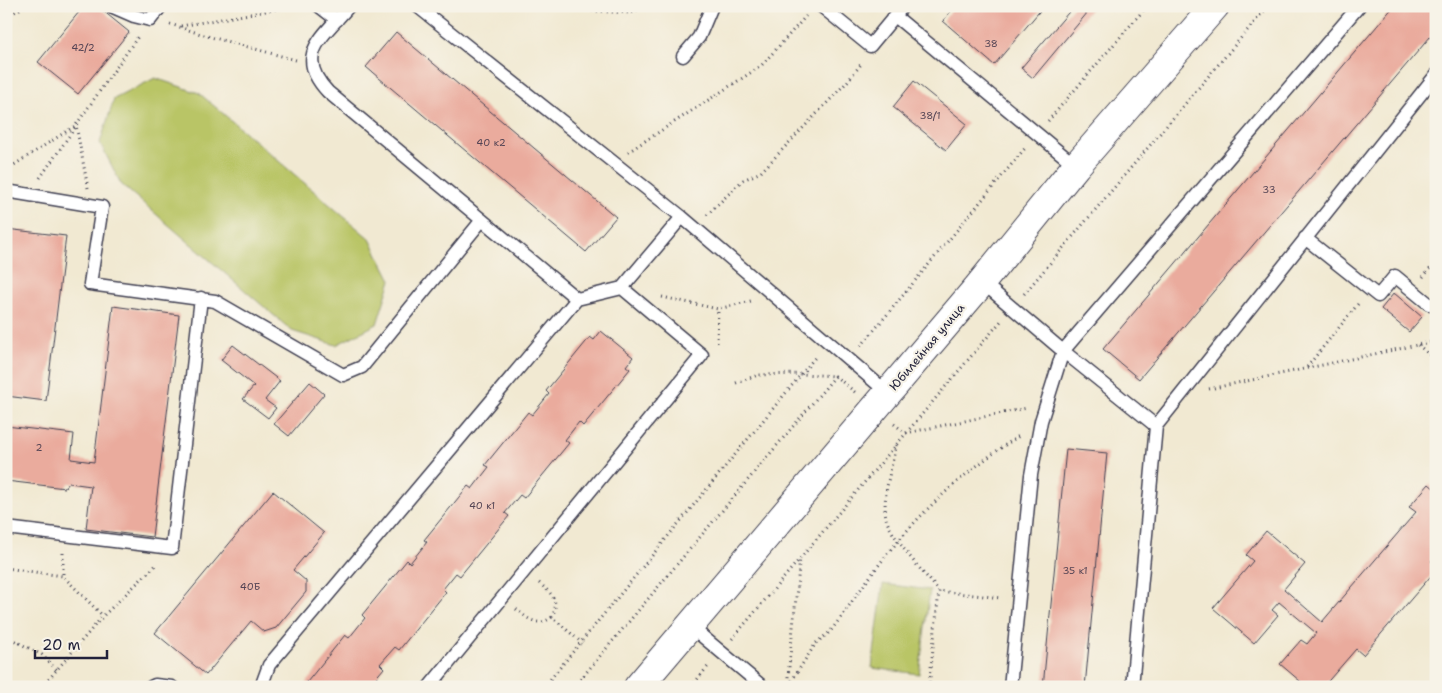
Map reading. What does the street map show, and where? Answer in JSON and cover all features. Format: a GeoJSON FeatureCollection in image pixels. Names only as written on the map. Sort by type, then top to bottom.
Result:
{"type":"FeatureCollection","features":[{"type":"Feature","properties":{"kind":"street","name":"Юбилейная улица"},"geometry":{"type":"LineString","coordinates":[[638,687],[982,282],[1076,166],[1215,6]]}},
{"type":"Feature","properties":{"kind":"lane"},"geometry":{"type":"LineString","coordinates":[[111,6],[134,16],[150,20],[161,6]]}},
{"type":"Feature","properties":{"kind":"lane"},"geometry":{"type":"LineString","coordinates":[[319,6],[337,20]]}},
{"type":"Feature","properties":{"kind":"lane"},"geometry":{"type":"LineString","coordinates":[[349,6],[317,45],[311,61],[316,80],[577,299]]}},
{"type":"Feature","properties":{"kind":"lane"},"geometry":{"type":"LineString","coordinates":[[418,6],[682,217],[828,342],[881,401]]}},
{"type":"Feature","properties":{"kind":"lane"},"geometry":{"type":"LineString","coordinates":[[684,56],[699,37],[712,6]]}},
{"type":"Feature","properties":{"kind":"lane"},"geometry":{"type":"LineString","coordinates":[[821,6],[870,46],[899,11],[1076,166]]}},
{"type":"Feature","properties":{"kind":"lane"},"geometry":{"type":"LineString","coordinates":[[1010,687],[1031,474],[1041,421],[1063,351],[1359,6]]}},
{"type":"Feature","properties":{"kind":"lane"},"geometry":{"type":"LineString","coordinates":[[1132,687],[1156,426],[1436,76]]}},
{"type":"Feature","properties":{"kind":"lane"},"geometry":{"type":"LineString","coordinates":[[6,191],[102,207],[90,284],[215,301],[343,375],[362,367],[482,220]]}},
{"type":"Feature","properties":{"kind":"lane"},"geometry":{"type":"LineString","coordinates":[[261,687],[269,664],[577,299],[622,288],[682,217]]}},
{"type":"Feature","properties":{"kind":"lane"},"geometry":{"type":"LineString","coordinates":[[1305,238],[1378,296],[1395,276],[1429,304]]}},
{"type":"Feature","properties":{"kind":"lane"},"geometry":{"type":"LineString","coordinates":[[982,282],[1063,351],[1156,426]]}},
{"type":"Feature","properties":{"kind":"lane"},"geometry":{"type":"LineString","coordinates":[[428,687],[702,355],[622,288]]}},
{"type":"Feature","properties":{"kind":"lane"},"geometry":{"type":"LineString","coordinates":[[6,528],[172,548],[201,298]]}},
{"type":"Feature","properties":{"kind":"lane"},"geometry":{"type":"LineString","coordinates":[[690,626],[763,687]]}},
{"type":"Feature","properties":{"kind":"lane"},"geometry":{"type":"LineString","coordinates":[[150,687],[154,685],[172,687]]}},
{"type":"Feature","properties":{"kind":"path"},"geometry":{"type":"LineString","coordinates":[[6,17],[26,6]]}},
{"type":"Feature","properties":{"kind":"path"},"geometry":{"type":"LineString","coordinates":[[180,26],[295,6]]}},
{"type":"Feature","properties":{"kind":"path"},"geometry":{"type":"LineString","coordinates":[[507,6],[631,13],[645,6]]}},
{"type":"Feature","properties":{"kind":"path"},"geometry":{"type":"LineString","coordinates":[[691,687],[1268,6]]}},
{"type":"Feature","properties":{"kind":"path"},"geometry":{"type":"LineString","coordinates":[[612,162],[761,66],[808,13]]}},
{"type":"Feature","properties":{"kind":"path"},"geometry":{"type":"LineString","coordinates":[[29,195],[150,20],[180,26],[207,36],[286,59],[311,61]]}},
{"type":"Feature","properties":{"kind":"path"},"geometry":{"type":"LineString","coordinates":[[682,217],[707,216],[743,180],[761,172],[847,82],[864,60],[870,46]]}},
{"type":"Feature","properties":{"kind":"path"},"geometry":{"type":"LineString","coordinates":[[6,170],[76,125]]}},
{"type":"Feature","properties":{"kind":"path"},"geometry":{"type":"LineString","coordinates":[[76,125],[91,206]]}},
{"type":"Feature","properties":{"kind":"path"},"geometry":{"type":"LineString","coordinates":[[1306,368],[1370,290]]}},
{"type":"Feature","properties":{"kind":"path"},"geometry":{"type":"LineString","coordinates":[[660,297],[718,309],[774,296]]}},
{"type":"Feature","properties":{"kind":"path"},"geometry":{"type":"LineString","coordinates":[[716,347],[718,309]]}},
{"type":"Feature","properties":{"kind":"path"},"geometry":{"type":"LineString","coordinates":[[1179,395],[1436,341]]}},
{"type":"Feature","properties":{"kind":"path"},"geometry":{"type":"LineString","coordinates":[[544,687],[828,342]]}},
{"type":"Feature","properties":{"kind":"path"},"geometry":{"type":"LineString","coordinates":[[1417,344],[1436,360]]}},
{"type":"Feature","properties":{"kind":"path"},"geometry":{"type":"LineString","coordinates":[[736,383],[758,375],[802,374],[835,376],[881,401],[906,434]]}},
{"type":"Feature","properties":{"kind":"path"},"geometry":{"type":"LineString","coordinates":[[906,434],[1047,404]]}},
{"type":"Feature","properties":{"kind":"path"},"geometry":{"type":"LineString","coordinates":[[788,686],[816,643],[830,632],[898,540],[988,455],[1041,421]]}},
{"type":"Feature","properties":{"kind":"path"},"geometry":{"type":"LineString","coordinates":[[896,445],[885,508],[887,521],[898,540],[939,591],[928,687]]}},
{"type":"Feature","properties":{"kind":"path"},"geometry":{"type":"LineString","coordinates":[[62,535],[63,576]]}},
{"type":"Feature","properties":{"kind":"path"},"geometry":{"type":"LineString","coordinates":[[42,687],[102,616],[172,548]]}},
{"type":"Feature","properties":{"kind":"path"},"geometry":{"type":"LineString","coordinates":[[788,686],[800,558]]}},
{"type":"Feature","properties":{"kind":"path"},"geometry":{"type":"LineString","coordinates":[[6,568],[63,576],[102,616]]}},
{"type":"Feature","properties":{"kind":"path"},"geometry":{"type":"LineString","coordinates":[[502,598],[533,622],[540,623],[552,617],[555,611],[554,597],[524,571]]}},
{"type":"Feature","properties":{"kind":"path"},"geometry":{"type":"LineString","coordinates":[[939,591],[1018,599]]}},
{"type":"Feature","properties":{"kind":"path"},"geometry":{"type":"LineString","coordinates":[[552,617],[582,643]]}},
{"type":"Feature","properties":{"kind":"path"},"geometry":{"type":"LineString","coordinates":[[6,636],[42,654],[56,670]]}},
{"type":"Feature","properties":{"kind":"green space"},"geometry":{"type":"Polygon","coordinates":[[[155,78],[199,93],[370,239],[391,280],[377,324],[336,345],[292,331],[121,184],[100,143],[114,99],[155,78]]]}},
{"type":"Feature","properties":{"kind":"green space"},"geometry":{"type":"Polygon","coordinates":[[[883,584],[930,590],[919,674],[872,668],[883,584]]]}},
{"type":"Feature","properties":{"kind":"building"},"geometry":{"type":"Polygon","coordinates":[[[84,6],[97,6],[129,32],[78,94],[38,62],[84,6]]]}},
{"type":"Feature","properties":{"kind":"building"},"geometry":{"type":"Polygon","coordinates":[[[955,6],[1044,6],[994,65],[943,21],[955,6]]]}},
{"type":"Feature","properties":{"kind":"building"},"geometry":{"type":"Polygon","coordinates":[[[1074,6],[1093,6],[1033,78],[1021,68],[1074,6]]]}},
{"type":"Feature","properties":{"kind":"building"},"geometry":{"type":"Polygon","coordinates":[[[1394,6],[1436,6],[1436,30],[1139,379],[1103,349],[1394,6]]]}},
{"type":"Feature","properties":{"kind":"building"},"geometry":{"type":"Polygon","coordinates":[[[396,32],[616,217],[586,252],[366,67],[396,32]]]}},
{"type":"Feature","properties":{"kind":"building"},"geometry":{"type":"Polygon","coordinates":[[[914,81],[967,124],[946,150],[893,107],[914,81]]]}},
{"type":"Feature","properties":{"kind":"building"},"geometry":{"type":"Polygon","coordinates":[[[6,229],[66,236],[46,401],[6,396],[6,229]]]}},
{"type":"Feature","properties":{"kind":"building"},"geometry":{"type":"Polygon","coordinates":[[[1394,293],[1422,317],[1409,332],[1381,309],[1394,293]]]}},
{"type":"Feature","properties":{"kind":"building"},"geometry":{"type":"Polygon","coordinates":[[[113,306],[179,315],[152,537],[86,529],[91,486],[69,483],[65,488],[6,481],[6,426],[74,434],[71,459],[94,462],[113,306]]]}},
{"type":"Feature","properties":{"kind":"building"},"geometry":{"type":"Polygon","coordinates":[[[601,331],[633,357],[626,366],[630,369],[583,426],[579,422],[565,440],[569,443],[524,498],[520,495],[505,513],[509,516],[460,576],[456,573],[443,589],[446,592],[399,650],[395,647],[380,664],[384,668],[368,687],[303,687],[345,635],[349,638],[365,618],[362,615],[407,560],[410,563],[427,542],[424,540],[468,486],[472,489],[489,467],[485,465],[528,412],[532,415],[549,394],[546,391],[590,337],[594,340],[601,331]]]}},
{"type":"Feature","properties":{"kind":"building"},"geometry":{"type":"Polygon","coordinates":[[[233,345],[280,381],[265,400],[276,408],[268,418],[243,399],[254,386],[221,360],[233,345]]]}},
{"type":"Feature","properties":{"kind":"building"},"geometry":{"type":"Polygon","coordinates":[[[310,382],[324,394],[289,436],[274,424],[310,382]]]}},
{"type":"Feature","properties":{"kind":"building"},"geometry":{"type":"Polygon","coordinates":[[[1066,449],[1107,453],[1085,687],[1043,687],[1066,449]]]}},
{"type":"Feature","properties":{"kind":"building"},"geometry":{"type":"Polygon","coordinates":[[[1429,484],[1436,490],[1436,556],[1431,561],[1436,565],[1436,570],[1363,655],[1356,649],[1323,687],[1307,687],[1280,664],[1301,640],[1307,644],[1316,633],[1279,602],[1272,610],[1278,615],[1254,643],[1213,608],[1253,561],[1246,555],[1266,531],[1305,564],[1284,589],[1322,622],[1416,512],[1409,507],[1429,484]]]}},
{"type":"Feature","properties":{"kind":"building"},"geometry":{"type":"Polygon","coordinates":[[[273,491],[324,533],[293,570],[306,581],[306,592],[276,628],[264,632],[251,621],[206,675],[155,633],[273,491]]]}}]}
